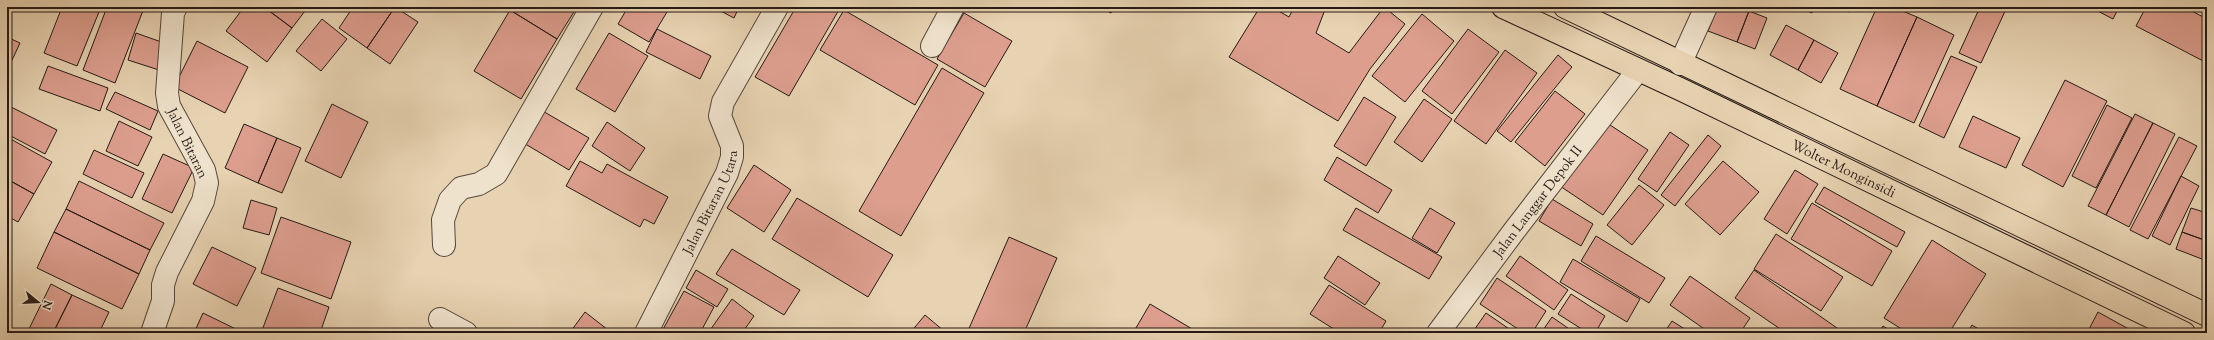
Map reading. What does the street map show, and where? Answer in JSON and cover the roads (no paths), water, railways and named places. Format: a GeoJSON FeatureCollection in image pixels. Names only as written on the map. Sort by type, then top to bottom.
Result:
{"type":"FeatureCollection","features":[{"type":"Feature","properties":{"kind":"main road","name":"Wolter Monginsidi"},"geometry":{"type":"LineString","coordinates":[[1503,7],[1792,143],[2184,333]]}},
{"type":"Feature","properties":{"kind":"main road","name":"Wolter Monginsidi"},"geometry":{"type":"LineString","coordinates":[[1565,7],[1680,64],[1803,120],[2207,315]]}},
{"type":"Feature","properties":{"kind":"main road"},"geometry":{"type":"LineString","coordinates":[[1792,143],[1803,120]]}},
{"type":"Feature","properties":{"kind":"street"},"geometry":{"type":"LineString","coordinates":[[444,245],[442,220],[450,200],[461,188],[479,184],[496,174],[592,7]]}},
{"type":"Feature","properties":{"kind":"street","name":"Jalan Bitaran Utara"},"geometry":{"type":"LineString","coordinates":[[646,333],[727,173],[732,157],[732,146],[720,116],[723,102],[777,7]]}},
{"type":"Feature","properties":{"kind":"street"},"geometry":{"type":"LineString","coordinates":[[932,46],[953,7]]}},
{"type":"Feature","properties":{"kind":"street"},"geometry":{"type":"LineString","coordinates":[[1680,64],[1706,7]]}},
{"type":"Feature","properties":{"kind":"street","name":"Jalan Bitaran"},"geometry":{"type":"LineString","coordinates":[[152,333],[163,301],[163,285],[167,272],[203,201],[207,183],[204,170],[169,106],[167,93],[169,9]]}},
{"type":"Feature","properties":{"kind":"street","name":"Jalan Langgar Depok II"},"geometry":{"type":"LineString","coordinates":[[1438,333],[1514,231],[1638,70]]}},
{"type":"Feature","properties":{"kind":"street"},"geometry":{"type":"LineString","coordinates":[[440,319],[466,333]]}}]}
